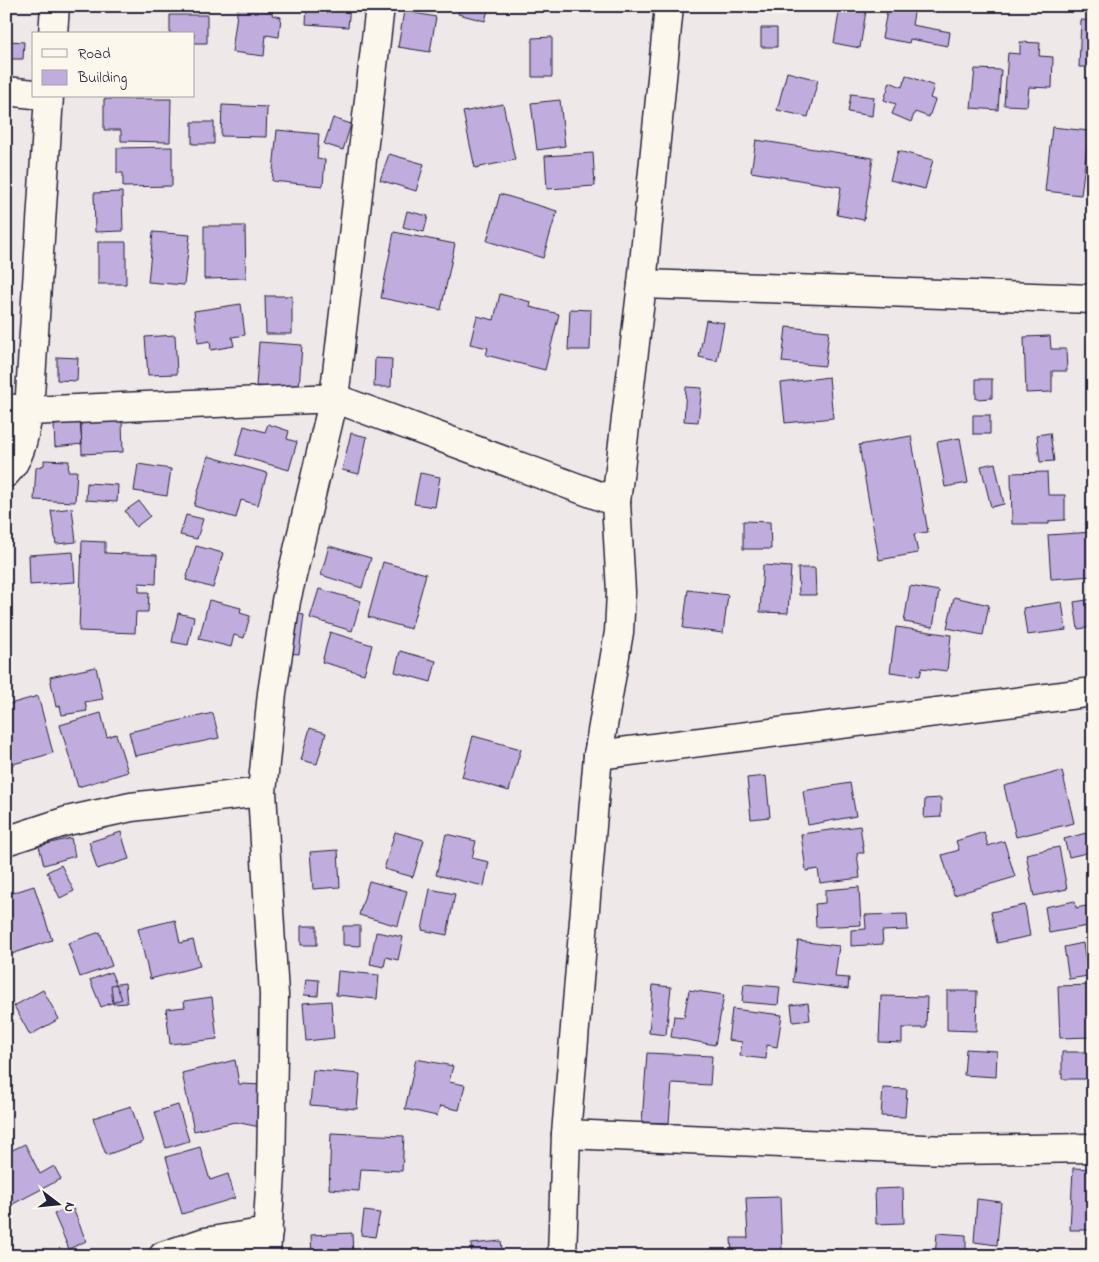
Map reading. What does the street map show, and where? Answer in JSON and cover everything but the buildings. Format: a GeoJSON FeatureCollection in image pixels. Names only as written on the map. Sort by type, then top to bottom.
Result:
{"type":"FeatureCollection","features":[{"type":"Feature","properties":{"kind":"street"},"geometry":{"type":"LineString","coordinates":[[53,32],[55,6]]}},
{"type":"Feature","properties":{"kind":"street"},"geometry":{"type":"LineString","coordinates":[[163,1256],[205,1242],[267,1244],[274,995],[262,792],[272,693],[286,601],[334,398],[380,6]]}},
{"type":"Feature","properties":{"kind":"street"},"geometry":{"type":"LineString","coordinates":[[562,1256],[566,1134],[598,755],[619,632],[621,592],[616,502],[642,284],[668,6]]}},
{"type":"Feature","properties":{"kind":"street"},"geometry":{"type":"LineString","coordinates":[[6,91],[32,94]]}},
{"type":"Feature","properties":{"kind":"street"},"geometry":{"type":"LineString","coordinates":[[6,474],[14,466],[19,453],[18,409],[49,98]]}},
{"type":"Feature","properties":{"kind":"street"},"geometry":{"type":"LineString","coordinates":[[642,284],[1093,299]]}},
{"type":"Feature","properties":{"kind":"street"},"geometry":{"type":"LineString","coordinates":[[18,409],[334,398],[616,502]]}},
{"type":"Feature","properties":{"kind":"street"},"geometry":{"type":"LineString","coordinates":[[598,755],[1093,692]]}},
{"type":"Feature","properties":{"kind":"street"},"geometry":{"type":"LineString","coordinates":[[6,841],[67,821],[130,807],[262,792]]}},
{"type":"Feature","properties":{"kind":"street"},"geometry":{"type":"LineString","coordinates":[[566,1134],[947,1150],[1093,1148]]}}]}
